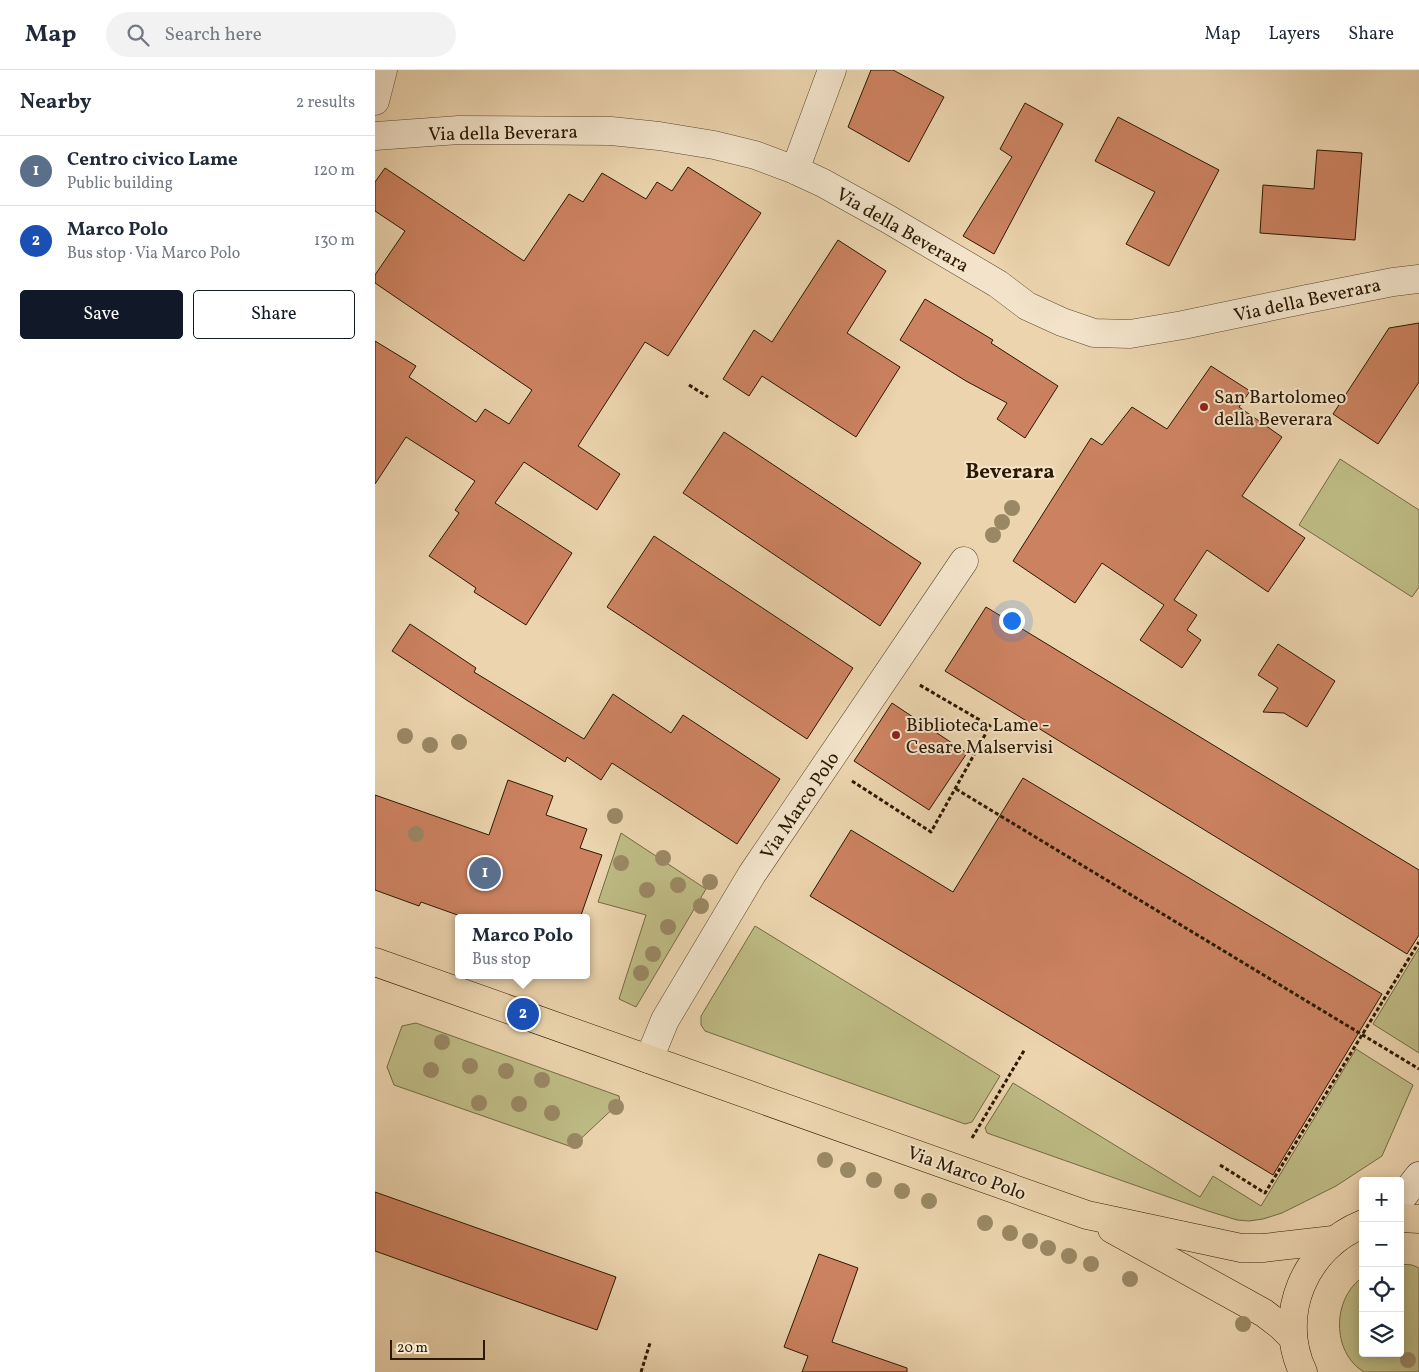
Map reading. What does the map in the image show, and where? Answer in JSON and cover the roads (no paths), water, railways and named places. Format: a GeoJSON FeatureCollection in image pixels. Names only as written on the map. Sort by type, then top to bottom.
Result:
{"type":"FeatureCollection","features":[{"type":"Feature","properties":{"kind":"main road","name":"Via Marco Polo"},"geometry":{"type":"LineString","coordinates":[[375,962],[1087,1215],[1241,1248],[1263,1248],[1333,1240]]}},
{"type":"Feature","properties":{"kind":"main road","name":"Via Marco Polo"},"geometry":{"type":"LineString","coordinates":[[1087,1215],[1264,1313],[1293,1338]]}},
{"type":"Feature","properties":{"kind":"main road"},"geometry":{"type":"LineString","coordinates":[[1404,1218],[1419,1219]]}},
{"type":"Feature","properties":{"kind":"main road"},"geometry":{"type":"LineString","coordinates":[[1303,1372],[1297,1357],[1293,1338],[1294,1306],[1300,1285],[1315,1259],[1333,1240],[1359,1226]]}},
{"type":"Feature","properties":{"kind":"street"},"geometry":{"type":"LineString","coordinates":[[375,101],[383,70]]}},
{"type":"Feature","properties":{"kind":"street"},"geometry":{"type":"LineString","coordinates":[[795,170],[832,70]]}},
{"type":"Feature","properties":{"kind":"street","name":"Via della Beverara"},"geometry":{"type":"LineString","coordinates":[[375,136],[459,130],[611,131],[659,136],[714,145],[755,155],[823,183],[888,219],[998,284],[1027,306],[1094,333],[1130,334],[1393,282],[1419,279]]}},
{"type":"Feature","properties":{"kind":"street","name":"Via Marco Polo"},"geometry":{"type":"LineString","coordinates":[[649,1059],[665,1020],[752,874],[964,561]]}},
{"type":"Feature","properties":{"kind":"street"},"geometry":{"type":"LineString","coordinates":[[1404,1195],[1419,1176]]}},
{"type":"Feature","properties":{"kind":"place","name":"San Bartolomeo della Beverara"},"geometry":{"type":"Point","coordinates":[1204,407]}},
{"type":"Feature","properties":{"kind":"place","name":"Biblioteca Lame - Cesare Malservisi"},"geometry":{"type":"Point","coordinates":[896,735]}},
{"type":"Feature","properties":{"kind":"place","name":"Centro civico Lame"},"geometry":{"type":"Point","coordinates":[485,873]}},
{"type":"Feature","properties":{"kind":"place","name":"Marco Polo"},"geometry":{"type":"Point","coordinates":[523,1014]}},
{"type":"Feature","properties":{"kind":"district","name":"Beverara"},"geometry":{"type":"Point","coordinates":[1010,471]}}]}
